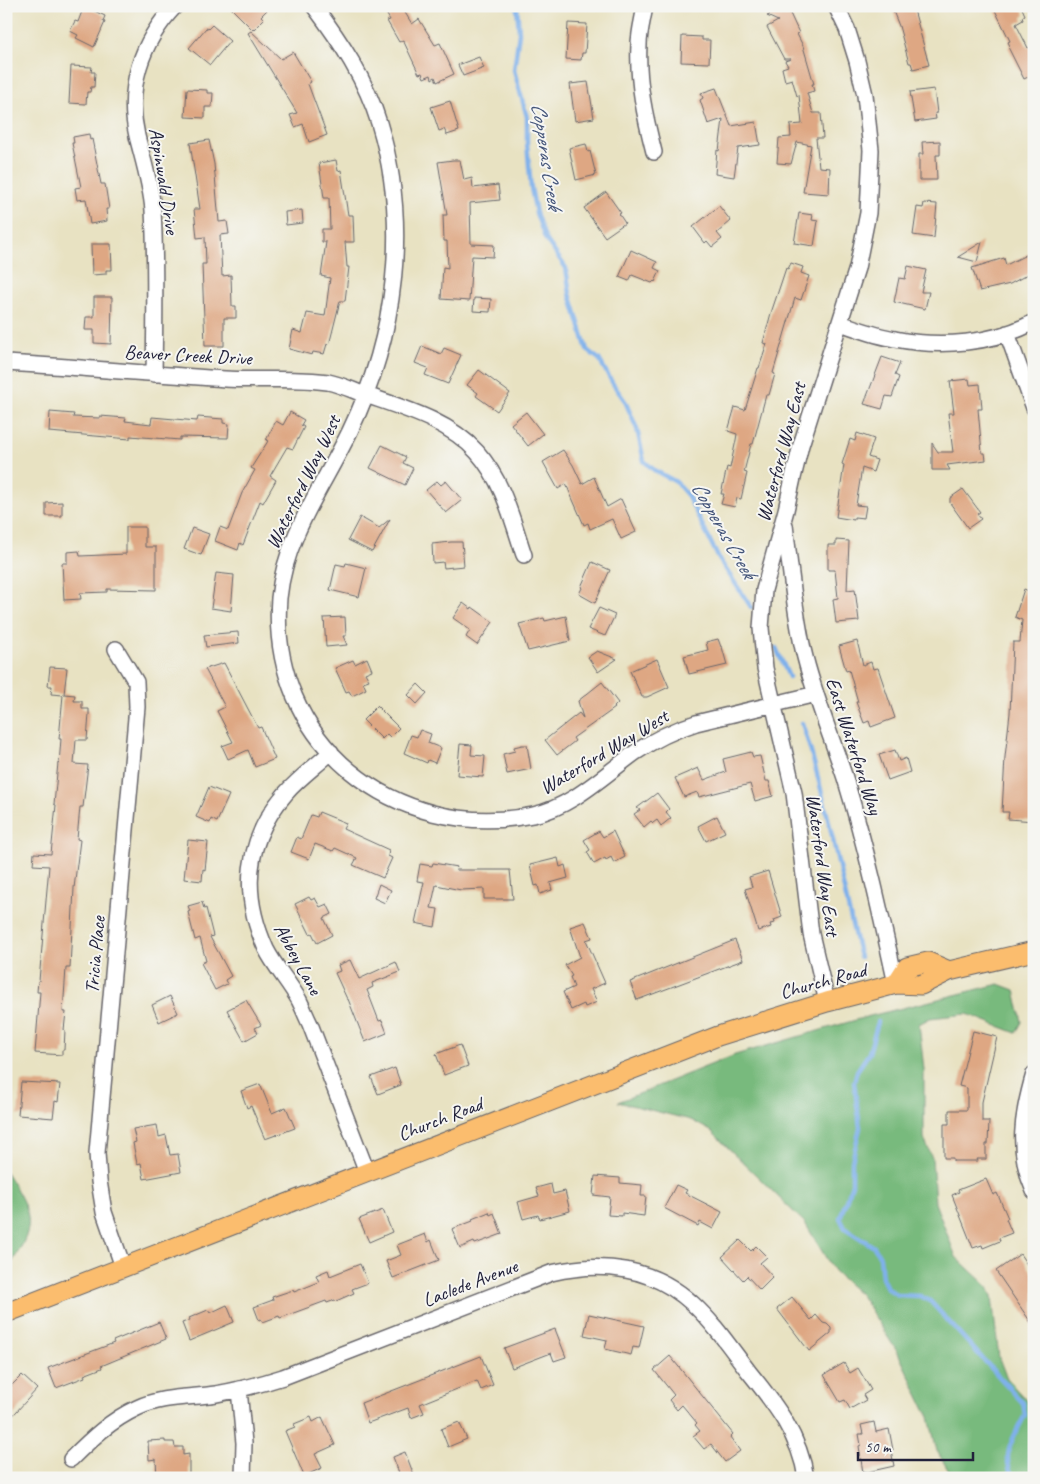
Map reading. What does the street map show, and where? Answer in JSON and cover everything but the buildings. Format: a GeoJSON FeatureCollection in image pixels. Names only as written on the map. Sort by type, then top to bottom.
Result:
{"type":"FeatureCollection","features":[{"type":"Feature","properties":{"kind":"main road","name":"Church Road"},"geometry":{"type":"LineString","coordinates":[[6,1313],[718,1036],[826,1002],[896,984],[907,968],[928,962],[949,971],[1034,951]]}},
{"type":"Feature","properties":{"kind":"street","name":"Aspinwald Drive"},"geometry":{"type":"LineString","coordinates":[[154,374],[156,290],[152,208],[145,162],[134,120],[133,94],[136,74],[143,52],[154,32],[175,6]]}},
{"type":"Feature","properties":{"kind":"street","name":"Waterford Way West"},"geometry":{"type":"LineString","coordinates":[[314,6],[333,30],[354,64],[379,122],[388,157],[396,228],[395,267],[383,344],[366,395],[350,432],[304,516],[293,541],[285,567],[280,597],[279,625],[283,659],[295,696],[313,730],[344,768],[382,794],[422,812],[478,820],[515,819],[561,806],[637,751],[677,729],[816,694]]}},
{"type":"Feature","properties":{"kind":"street"},"geometry":{"type":"LineString","coordinates":[[645,6],[639,44],[640,84],[644,112],[654,152]]}},
{"type":"Feature","properties":{"kind":"street","name":"Waterford Way East"},"geometry":{"type":"LineString","coordinates":[[826,1002],[811,934],[794,793],[762,654],[761,628],[764,590],[784,519],[801,445],[857,268],[866,229],[871,189],[871,150],[865,95],[847,29],[836,6]]}},
{"type":"Feature","properties":{"kind":"street"},"geometry":{"type":"LineString","coordinates":[[840,323],[895,339],[922,343],[974,341],[1007,333],[1034,322]]}},
{"type":"Feature","properties":{"kind":"street"},"geometry":{"type":"LineString","coordinates":[[1007,333],[1034,408]]}},
{"type":"Feature","properties":{"kind":"street","name":"Beaver Creek Drive"},"geometry":{"type":"LineString","coordinates":[[6,363],[242,380],[283,379],[329,382],[405,409],[458,435],[476,452],[488,467],[500,488],[524,555]]}},
{"type":"Feature","properties":{"kind":"street","name":"East Waterford Way"},"geometry":{"type":"LineString","coordinates":[[784,519],[803,649],[857,820],[896,984]]}},
{"type":"Feature","properties":{"kind":"street","name":"Tricia Place"},"geometry":{"type":"LineString","coordinates":[[116,649],[136,682],[137,707],[97,1153],[104,1212],[123,1267]]}},
{"type":"Feature","properties":{"kind":"street","name":"Abbey Lane"},"geometry":{"type":"LineString","coordinates":[[330,752],[286,792],[266,821],[254,853],[250,879],[252,909],[267,950],[299,1000],[368,1172]]}},
{"type":"Feature","properties":{"kind":"street"},"geometry":{"type":"LineString","coordinates":[[1034,1074],[1026,1100],[1022,1125],[1022,1145],[1026,1171],[1034,1191]]}},
{"type":"Feature","properties":{"kind":"street","name":"Laclede Avenue"},"geometry":{"type":"LineString","coordinates":[[71,1459],[108,1424],[139,1407],[158,1400],[215,1394],[255,1386],[283,1377],[551,1273],[588,1266],[617,1268],[636,1272],[668,1286],[693,1304],[777,1407],[792,1431],[806,1478]]}},
{"type":"Feature","properties":{"kind":"street"},"geometry":{"type":"LineString","coordinates":[[239,1389],[244,1443],[243,1478]]}},
{"type":"Feature","properties":{"kind":"green space"},"geometry":{"type":"Polygon","coordinates":[[[999,984],[1015,990],[1022,1022],[1016,1033],[967,1014],[930,1018],[919,1024],[924,1070],[924,1138],[932,1158],[935,1203],[956,1257],[988,1287],[992,1297],[999,1358],[1007,1379],[1034,1409],[1034,1478],[953,1478],[937,1451],[929,1417],[898,1353],[861,1295],[834,1271],[805,1223],[711,1131],[691,1120],[618,1102],[735,1055],[866,1017],[999,984]]]}},
{"type":"Feature","properties":{"kind":"green space"},"geometry":{"type":"Polygon","coordinates":[[[6,1172],[23,1201],[29,1222],[23,1243],[6,1272],[6,1172]]]}},
{"type":"Feature","properties":{"kind":"waterway","name":"Copperas Creek"},"geometry":{"type":"LineString","coordinates":[[517,6],[519,33],[514,70],[527,117],[531,188],[536,213],[545,238],[566,268],[570,294],[587,350],[599,359],[625,401],[637,429],[644,461],[654,470],[676,482],[688,496],[719,559],[751,607]]}},
{"type":"Feature","properties":{"kind":"waterway","name":"Copperas Creek"},"geometry":{"type":"LineString","coordinates":[[776,648],[789,677]]}},
{"type":"Feature","properties":{"kind":"waterway","name":"Copperas Creek"},"geometry":{"type":"LineString","coordinates":[[802,723],[826,810],[860,957]]}},
{"type":"Feature","properties":{"kind":"waterway","name":"Copperas Creek"},"geometry":{"type":"LineString","coordinates":[[878,1022],[869,1053],[857,1071],[854,1082],[860,1128],[852,1161],[852,1184],[840,1218],[845,1228],[874,1247],[880,1257],[882,1278],[887,1288],[897,1295],[920,1296],[930,1301],[1023,1403],[1025,1415],[1013,1438],[1008,1454],[1008,1462],[1014,1478]]}}]}
